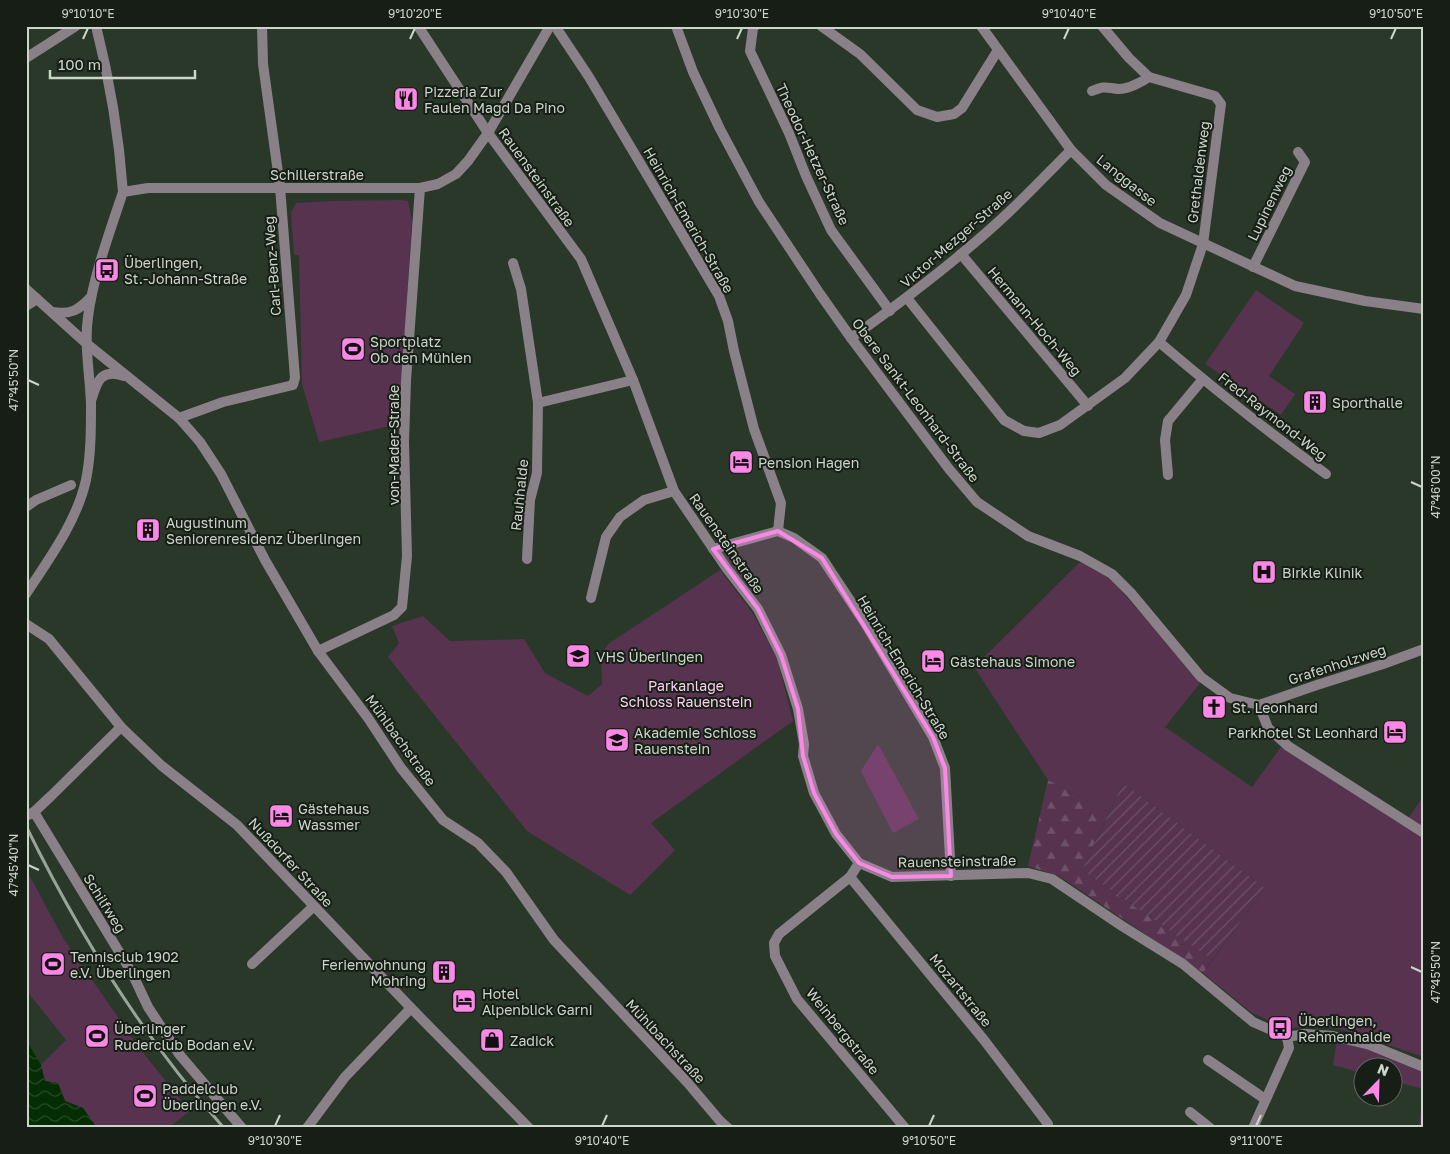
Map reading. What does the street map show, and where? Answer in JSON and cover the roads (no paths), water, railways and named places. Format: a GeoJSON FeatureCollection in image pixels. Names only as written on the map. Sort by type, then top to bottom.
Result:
{"type":"FeatureCollection","features":[{"type":"Feature","properties":{"kind":"street"},"geometry":{"type":"LineString","coordinates":[[27,56],[76,26]]}},
{"type":"Feature","properties":{"kind":"street"},"geometry":{"type":"LineString","coordinates":[[26,594],[67,527],[81,497],[86,480],[89,457],[90,402],[87,318],[91,297],[123,192],[109,78],[96,26]]}},
{"type":"Feature","properties":{"kind":"street","name":"Carl-Benz-Weg"},"geometry":{"type":"LineString","coordinates":[[179,418],[223,402],[294,384],[280,187],[264,64],[262,26]]}},
{"type":"Feature","properties":{"kind":"street","name":"Rauensteinstraße"},"geometry":{"type":"LineString","coordinates":[[418,26],[488,133],[581,259],[633,380],[674,491],[758,609],[781,655],[798,709],[804,744],[804,756],[814,793],[836,834],[859,863],[892,877],[1028,873],[1052,879],[1183,964],[1253,1022],[1287,1037],[1305,1034],[1333,1036],[1370,1045],[1424,1068]]}},
{"type":"Feature","properties":{"kind":"street","name":"Schillerstraße"},"geometry":{"type":"LineString","coordinates":[[123,192],[148,188],[420,188],[438,184],[456,174],[488,133],[550,26]]}},
{"type":"Feature","properties":{"kind":"street","name":"Heinrich-Emerich-Straße"},"geometry":{"type":"LineString","coordinates":[[555,26],[589,77],[719,296],[728,321],[754,429],[781,502],[778,532],[794,538],[822,558],[865,623],[933,738],[945,768],[951,876]]}},
{"type":"Feature","properties":{"kind":"street","name":"Obere Sankt-Leonhard-Straße"},"geometry":{"type":"LineString","coordinates":[[676,26],[693,72],[720,129],[759,202],[851,338],[949,470],[977,502],[1028,536],[1080,556],[1112,574],[1131,593],[1201,677],[1230,698],[1259,704]]}},
{"type":"Feature","properties":{"kind":"street","name":"Theodor-Hetzer-Straße"},"geometry":{"type":"LineString","coordinates":[[755,26],[753,28],[750,51],[789,133],[831,230],[890,311]]}},
{"type":"Feature","properties":{"kind":"street"},"geometry":{"type":"LineString","coordinates":[[821,26],[860,54],[916,110],[936,117],[954,114],[962,108],[998,50]]}},
{"type":"Feature","properties":{"kind":"street","name":"Langgasse"},"geometry":{"type":"LineString","coordinates":[[981,26],[1071,150],[1106,185],[1160,223],[1295,286],[1365,301],[1424,309]]}},
{"type":"Feature","properties":{"kind":"street"},"geometry":{"type":"LineString","coordinates":[[1092,91],[1104,86],[1122,89],[1149,77],[1129,58],[1102,26]]}},
{"type":"Feature","properties":{"kind":"street","name":"Grethaldenweg"},"geometry":{"type":"LineString","coordinates":[[907,298],[1004,420],[1024,431],[1040,433],[1060,425],[1125,378],[1159,342],[1186,294],[1203,244],[1221,104],[1215,96],[1149,77]]}},
{"type":"Feature","properties":{"kind":"street","name":"Victor-Mezger-Straße"},"geometry":{"type":"LineString","coordinates":[[851,338],[890,311],[961,254],[1009,212],[1071,150]]}},
{"type":"Feature","properties":{"kind":"street","name":"Lupinenweg"},"geometry":{"type":"LineString","coordinates":[[1253,267],[1305,162],[1298,152]]}},
{"type":"Feature","properties":{"kind":"street","name":"von-Mader-Straße"},"geometry":{"type":"LineString","coordinates":[[318,651],[394,615],[402,607],[407,556],[404,442],[406,381],[420,188]]}},
{"type":"Feature","properties":{"kind":"street","name":"Hermann-Hoch-Weg"},"geometry":{"type":"LineString","coordinates":[[961,254],[1088,406]]}},
{"type":"Feature","properties":{"kind":"street","name":"Rauhhalde"},"geometry":{"type":"LineString","coordinates":[[513,263],[521,289],[538,403],[537,473],[530,500],[527,559]]}},
{"type":"Feature","properties":{"kind":"street","name":"Mühlbachstraße"},"geometry":{"type":"LineString","coordinates":[[26,289],[87,344],[179,418],[200,442],[220,474],[265,560],[318,651],[368,718],[401,768],[444,820],[478,843],[506,872],[554,940],[728,1128]]}},
{"type":"Feature","properties":{"kind":"street"},"geometry":{"type":"LineString","coordinates":[[52,312],[64,314],[73,312],[91,297]]}},
{"type":"Feature","properties":{"kind":"street"},"geometry":{"type":"LineString","coordinates":[[26,306],[37,299]]}},
{"type":"Feature","properties":{"kind":"street","name":"Fred-Raymond-Weg"},"geometry":{"type":"LineString","coordinates":[[1159,342],[1203,380],[1326,474]]}},
{"type":"Feature","properties":{"kind":"street"},"geometry":{"type":"LineString","coordinates":[[90,402],[98,381],[104,376],[116,373],[130,378]]}},
{"type":"Feature","properties":{"kind":"street"},"geometry":{"type":"LineString","coordinates":[[538,403],[633,380]]}},
{"type":"Feature","properties":{"kind":"street","name":"Fred-Raymond-Weg"},"geometry":{"type":"LineString","coordinates":[[1168,475],[1165,440],[1168,421],[1203,380]]}},
{"type":"Feature","properties":{"kind":"street"},"geometry":{"type":"LineString","coordinates":[[26,507],[36,500],[72,485]]}},
{"type":"Feature","properties":{"kind":"street","name":"Rauensteinstraße"},"geometry":{"type":"LineString","coordinates":[[591,598],[606,537],[620,516],[644,500],[674,491]]}},
{"type":"Feature","properties":{"kind":"street"},"geometry":{"type":"LineString","coordinates":[[713,548],[778,532]]}},
{"type":"Feature","properties":{"kind":"street","name":"Nußdorfer Straße"},"geometry":{"type":"LineString","coordinates":[[26,624],[49,639],[121,727],[162,766],[237,825],[411,1008],[529,1128]]}},
{"type":"Feature","properties":{"kind":"street","name":"Grafenholzweg"},"geometry":{"type":"LineString","coordinates":[[1259,704],[1424,649]]}},
{"type":"Feature","properties":{"kind":"street"},"geometry":{"type":"LineString","coordinates":[[1259,704],[1268,728],[1288,746],[1424,832]]}},
{"type":"Feature","properties":{"kind":"street","name":"Schilfweg"},"geometry":{"type":"LineString","coordinates":[[121,727],[30,814],[132,973],[148,1007],[179,1054],[242,1128]]}},
{"type":"Feature","properties":{"kind":"street","name":"Weinbergstraße"},"geometry":{"type":"LineString","coordinates":[[859,863],[850,877],[779,934],[774,943],[775,956],[797,999],[904,1128]]}},
{"type":"Feature","properties":{"kind":"street","name":"Mozartstraße"},"geometry":{"type":"LineString","coordinates":[[850,877],[984,1040],[1048,1124]]}},
{"type":"Feature","properties":{"kind":"street"},"geometry":{"type":"LineString","coordinates":[[252,964],[314,907]]}},
{"type":"Feature","properties":{"kind":"street"},"geometry":{"type":"LineString","coordinates":[[307,1128],[345,1078],[411,1008]]}},
{"type":"Feature","properties":{"kind":"street"},"geometry":{"type":"LineString","coordinates":[[1253,1128],[1289,1048],[1287,1037]]}},
{"type":"Feature","properties":{"kind":"street"},"geometry":{"type":"LineString","coordinates":[[1208,1060],[1265,1100]]}},
{"type":"Feature","properties":{"kind":"street"},"geometry":{"type":"LineString","coordinates":[[1190,1112],[1210,1128]]}},
{"type":"Feature","properties":{"kind":"water"},"geometry":{"type":"Polygon","coordinates":[[[26,1040],[41,1065],[45,1081],[58,1083],[65,1101],[83,1108],[97,1128],[26,1128],[26,1040]]]}},
{"type":"Feature","properties":{"kind":"railway"},"geometry":{"type":"LineString","coordinates":[[26,826],[68,906],[115,984],[166,1058],[224,1128]]}},
{"type":"Feature","properties":{"kind":"place","name":"Pizzeria Zur Faulen Magd Da Pino"},"geometry":{"type":"Point","coordinates":[406,99]}},
{"type":"Feature","properties":{"kind":"place","name":"Überlingen, St.-Johann-Straße"},"geometry":{"type":"Point","coordinates":[107,270]}},
{"type":"Feature","properties":{"kind":"place","name":"Sportplatz Ob den Mühlen"},"geometry":{"type":"Point","coordinates":[353,349]}},
{"type":"Feature","properties":{"kind":"place","name":"Sporthalle"},"geometry":{"type":"Point","coordinates":[1315,402]}},
{"type":"Feature","properties":{"kind":"place","name":"Pension Hagen"},"geometry":{"type":"Point","coordinates":[741,462]}},
{"type":"Feature","properties":{"kind":"place","name":"Augustinum Seniorenresidenz Überlingen"},"geometry":{"type":"Point","coordinates":[148,530]}},
{"type":"Feature","properties":{"kind":"place","name":"Birkle Klinik"},"geometry":{"type":"Point","coordinates":[1264,572]}},
{"type":"Feature","properties":{"kind":"place","name":"VHS Überlingen"},"geometry":{"type":"Point","coordinates":[578,656]}},
{"type":"Feature","properties":{"kind":"place","name":"Gästehaus Simone"},"geometry":{"type":"Point","coordinates":[933,661]}},
{"type":"Feature","properties":{"kind":"place","name":"St. Leonhard"},"geometry":{"type":"Point","coordinates":[1214,707]}},
{"type":"Feature","properties":{"kind":"place","name":"Parkhotel St Leonhard"},"geometry":{"type":"Point","coordinates":[1395,732]}},
{"type":"Feature","properties":{"kind":"place","name":"Akademie Schloss Rauenstein"},"geometry":{"type":"Point","coordinates":[617,740]}},
{"type":"Feature","properties":{"kind":"place","name":"Gästehaus Wassmer"},"geometry":{"type":"Point","coordinates":[281,816]}},
{"type":"Feature","properties":{"kind":"place","name":"Tennisclub 1902 e.V. Überlingen"},"geometry":{"type":"Point","coordinates":[53,964]}},
{"type":"Feature","properties":{"kind":"place","name":"Ferienwohnung Mohring"},"geometry":{"type":"Point","coordinates":[444,972]}},
{"type":"Feature","properties":{"kind":"place","name":"Hotel Alpenblick Garni"},"geometry":{"type":"Point","coordinates":[464,1001]}},
{"type":"Feature","properties":{"kind":"place","name":"Überlingen, Rehmenhalde"},"geometry":{"type":"Point","coordinates":[1280,1028]}},
{"type":"Feature","properties":{"kind":"place","name":"Überlinger Ruderclub Bodan e.V."},"geometry":{"type":"Point","coordinates":[97,1036]}},
{"type":"Feature","properties":{"kind":"place","name":"Zadick"},"geometry":{"type":"Point","coordinates":[492,1040]}},
{"type":"Feature","properties":{"kind":"place","name":"Paddelclub Überlingen e.V."},"geometry":{"type":"Point","coordinates":[145,1096]}},
{"type":"Feature","properties":{"kind":"park label","name":"Parkanlage Schloss Rauenstein"},"geometry":{"type":"Point","coordinates":[686,694]}}]}
